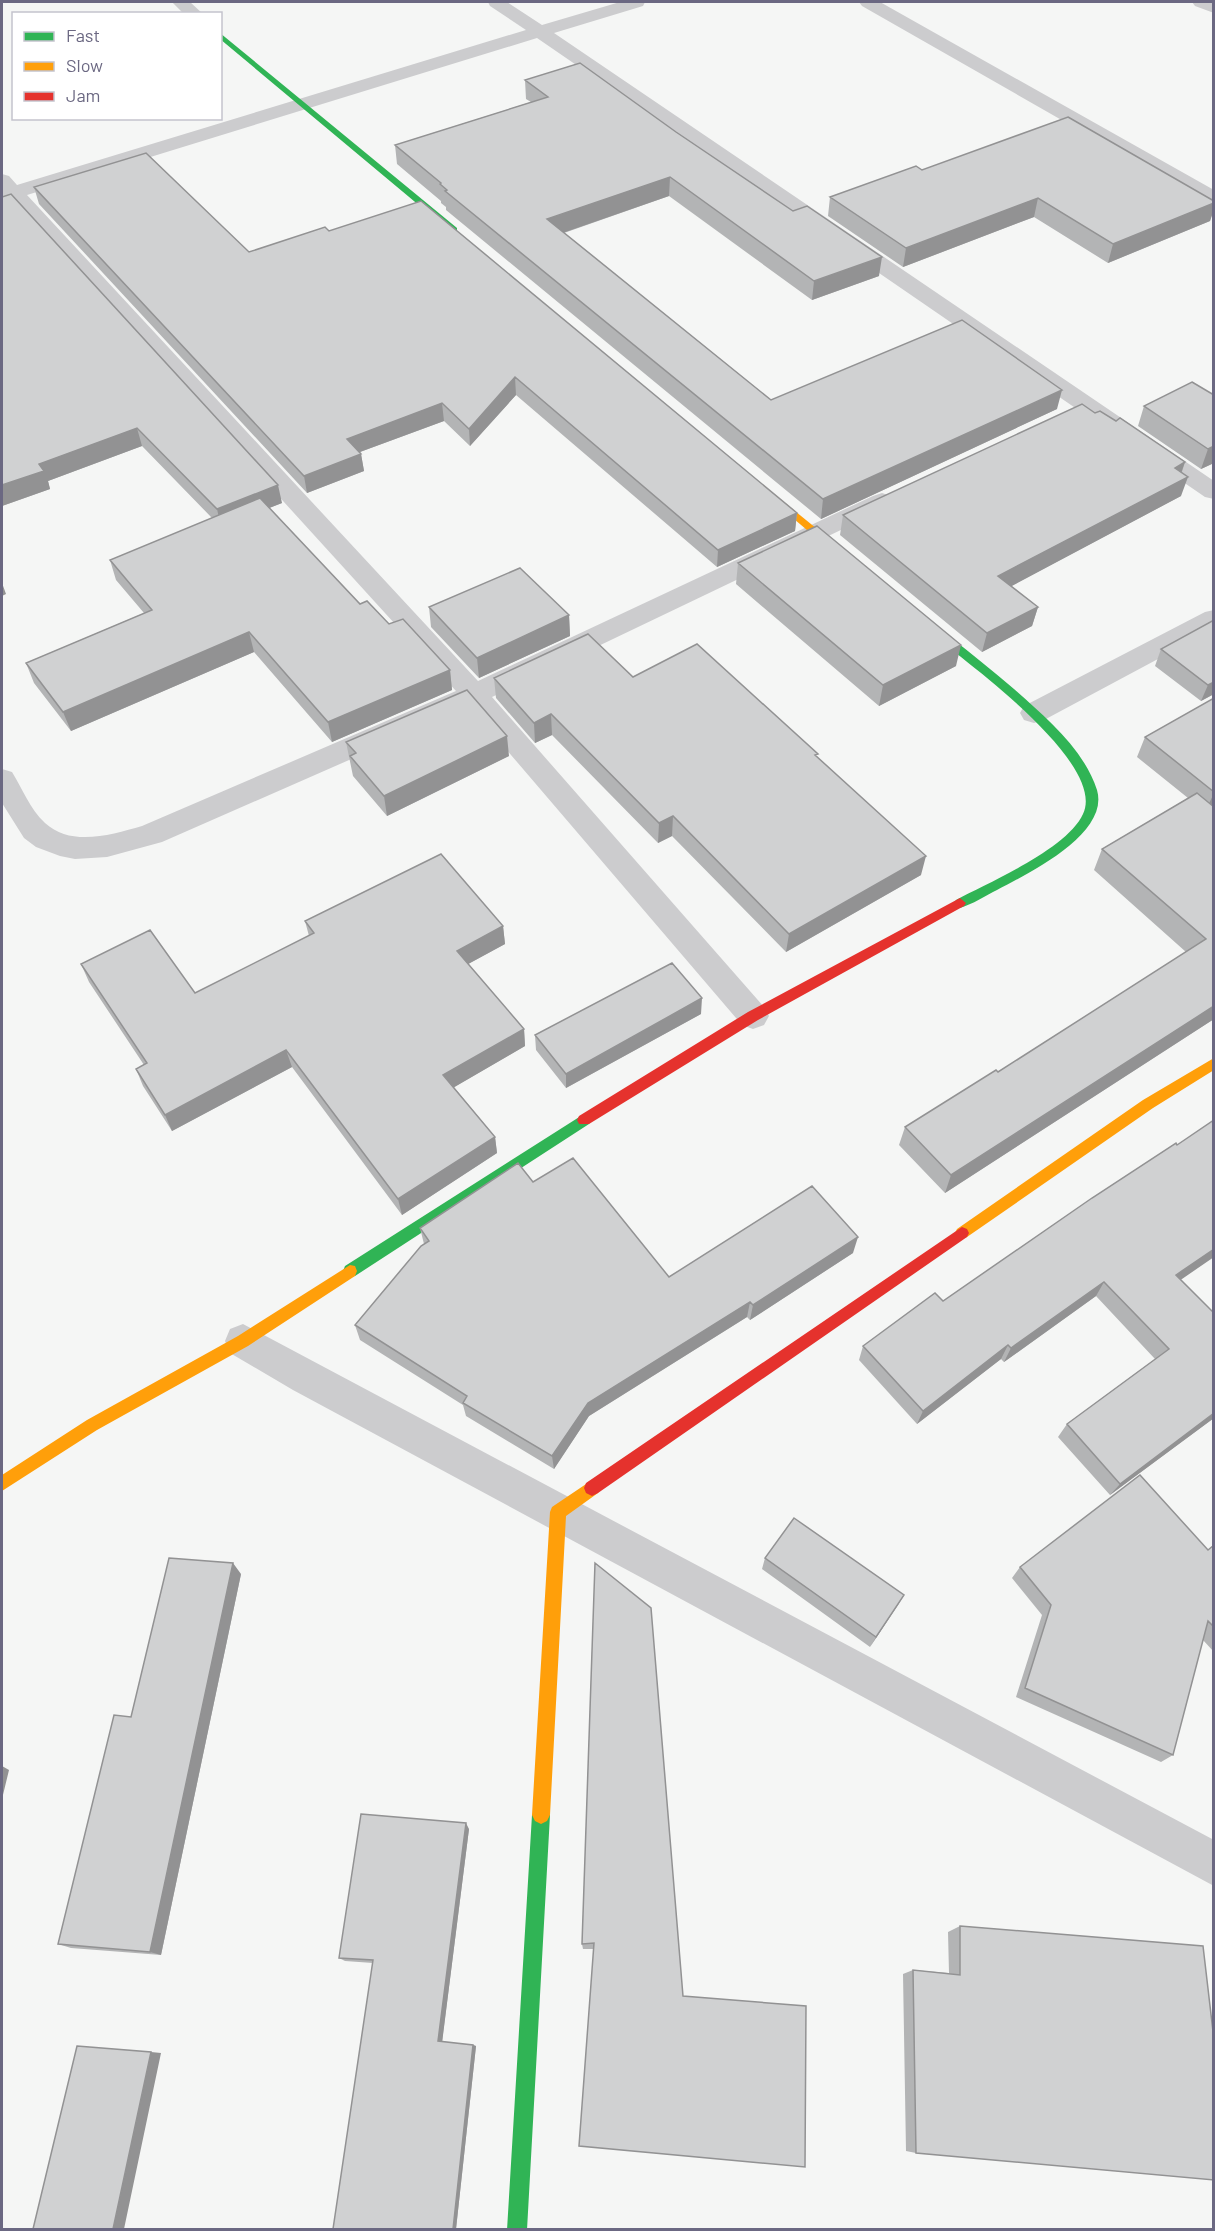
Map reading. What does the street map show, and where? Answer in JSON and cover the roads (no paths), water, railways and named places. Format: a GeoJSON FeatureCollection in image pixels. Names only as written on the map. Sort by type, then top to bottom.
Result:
{"type":"FeatureCollection","features":[{"type":"Feature","properties":{"kind":"street"},"geometry":{"type":"LineString","coordinates":[[180,2],[192,12]]}},
{"type":"Feature","properties":{"kind":"street"},"geometry":{"type":"LineString","coordinates":[[496,2],[1077,411],[1214,492]]}},
{"type":"Feature","properties":{"kind":"street"},"geometry":{"type":"LineString","coordinates":[[638,2],[5,189],[474,694],[753,1016]]}},
{"type":"Feature","properties":{"kind":"street"},"geometry":{"type":"LineString","coordinates":[[868,2],[1214,199]]}},
{"type":"Feature","properties":{"kind":"street"},"geometry":{"type":"LineString","coordinates":[[1201,2],[1214,8]]}},
{"type":"Feature","properties":{"kind":"street"},"geometry":{"type":"LineString","coordinates":[[222,37],[467,241]]}},
{"type":"Feature","properties":{"kind":"street"},"geometry":{"type":"LineString","coordinates":[[751,479],[852,562]]}},
{"type":"Feature","properties":{"kind":"street"},"geometry":{"type":"LineString","coordinates":[[2,779],[33,829],[46,839],[64,847],[81,848],[125,843],[152,834],[474,694],[909,489]]}},
{"type":"Feature","properties":{"kind":"street"},"geometry":{"type":"LineString","coordinates":[[2,1484],[92,1425],[243,1341],[523,1157],[753,1016],[1059,849],[1083,824],[1095,800],[1088,776],[1075,757],[1034,713],[915,615]]}},
{"type":"Feature","properties":{"kind":"street"},"geometry":{"type":"LineString","coordinates":[[1034,713],[1214,618]]}},
{"type":"Feature","properties":{"kind":"street"},"geometry":{"type":"LineString","coordinates":[[558,1512],[1138,1111],[1214,1063]]}},
{"type":"Feature","properties":{"kind":"street"},"geometry":{"type":"LineString","coordinates":[[243,1341],[306,1378],[1214,1864]]}},
{"type":"Feature","properties":{"kind":"street"},"geometry":{"type":"LineString","coordinates":[[517,2229],[558,1512]]}}]}
